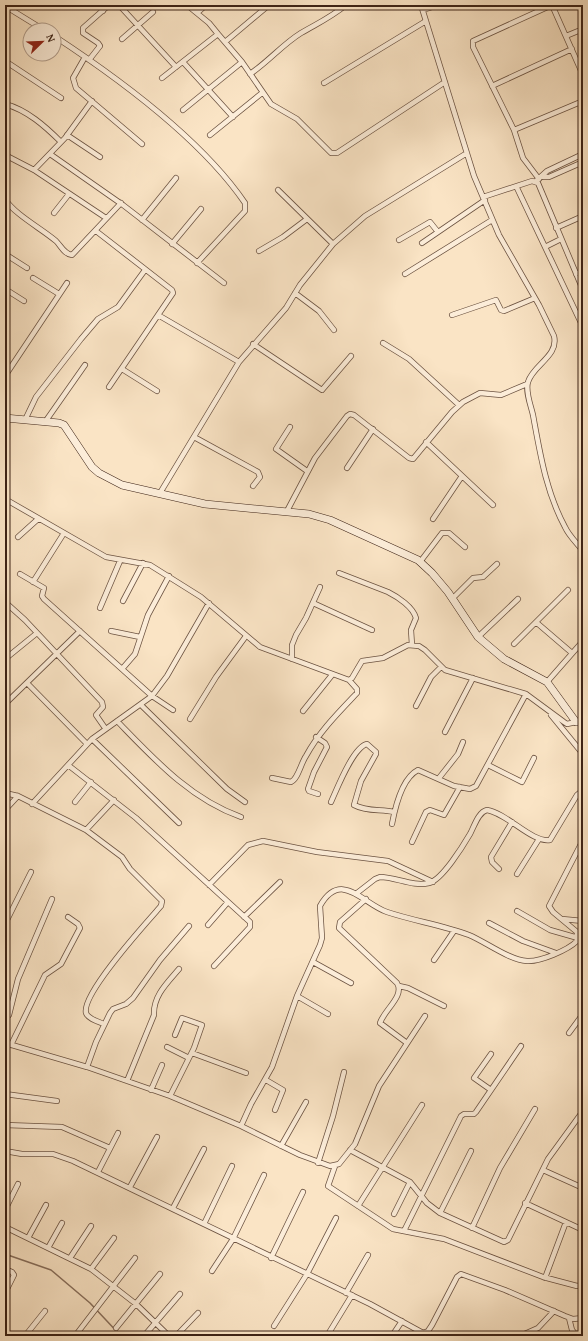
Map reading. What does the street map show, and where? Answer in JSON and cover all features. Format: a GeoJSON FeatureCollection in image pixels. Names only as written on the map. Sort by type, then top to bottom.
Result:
{"type":"FeatureCollection","features":[{"type":"Feature","properties":{"kind":"street"},"geometry":{"type":"LineString","coordinates":[[98,5],[103,11]]}},
{"type":"Feature","properties":{"kind":"street"},"geometry":{"type":"LineString","coordinates":[[109,5],[82,30],[100,46],[87,59],[73,78],[74,83],[76,88],[142,144]]}},
{"type":"Feature","properties":{"kind":"street"},"geometry":{"type":"LineString","coordinates":[[119,5],[176,67]]}},
{"type":"Feature","properties":{"kind":"street"},"geometry":{"type":"LineString","coordinates":[[187,5],[209,23],[242,62],[271,104],[297,119],[334,154],[445,82]]}},
{"type":"Feature","properties":{"kind":"street"},"geometry":{"type":"LineString","coordinates":[[197,14],[206,5]]}},
{"type":"Feature","properties":{"kind":"street"},"geometry":{"type":"LineString","coordinates":[[225,42],[269,5]]}},
{"type":"Feature","properties":{"kind":"street"},"geometry":{"type":"LineString","coordinates":[[250,74],[301,33],[328,19],[346,5]]}},
{"type":"Feature","properties":{"kind":"street"},"geometry":{"type":"LineString","coordinates":[[438,5],[422,8],[474,176],[492,220],[535,298],[555,340],[551,353],[533,372],[527,384],[542,464],[556,508],[565,528],[583,551]]}},
{"type":"Feature","properties":{"kind":"street"},"geometry":{"type":"LineString","coordinates":[[583,75],[552,5],[476,38],[473,41],[473,47],[514,130],[523,158],[539,179],[556,228],[583,290]]}},
{"type":"Feature","properties":{"kind":"street"},"geometry":{"type":"LineString","coordinates":[[5,6],[31,22]]}},
{"type":"Feature","properties":{"kind":"street"},"geometry":{"type":"LineString","coordinates":[[122,39],[153,12]]}},
{"type":"Feature","properties":{"kind":"street"},"geometry":{"type":"LineString","coordinates":[[324,83],[426,21]]}},
{"type":"Feature","properties":{"kind":"street"},"geometry":{"type":"LineString","coordinates":[[566,36],[583,29]]}},
{"type":"Feature","properties":{"kind":"street"},"geometry":{"type":"LineString","coordinates":[[162,78],[218,34]]}},
{"type":"Feature","properties":{"kind":"street"},"geometry":{"type":"LineString","coordinates":[[62,42],[149,106],[197,148],[214,164],[245,203],[244,211],[197,263]]}},
{"type":"Feature","properties":{"kind":"street"},"geometry":{"type":"LineString","coordinates":[[492,86],[572,50]]}},
{"type":"Feature","properties":{"kind":"street"},"geometry":{"type":"LineString","coordinates":[[5,61],[61,98]]}},
{"type":"Feature","properties":{"kind":"street"},"geometry":{"type":"LineString","coordinates":[[182,62],[233,117]]}},
{"type":"Feature","properties":{"kind":"street"},"geometry":{"type":"LineString","coordinates":[[182,110],[242,62]]}},
{"type":"Feature","properties":{"kind":"street"},"geometry":{"type":"LineString","coordinates":[[210,135],[262,92]]}},
{"type":"Feature","properties":{"kind":"street"},"geometry":{"type":"LineString","coordinates":[[34,170],[67,136],[92,101]]}},
{"type":"Feature","properties":{"kind":"street"},"geometry":{"type":"LineString","coordinates":[[514,130],[583,101]]}},
{"type":"Feature","properties":{"kind":"street"},"geometry":{"type":"LineString","coordinates":[[5,104],[22,110],[47,128],[61,142]]}},
{"type":"Feature","properties":{"kind":"street"},"geometry":{"type":"LineString","coordinates":[[67,136],[100,157]]}},
{"type":"Feature","properties":{"kind":"street"},"geometry":{"type":"LineString","coordinates":[[160,493],[239,362],[253,344],[286,308],[295,293],[333,244],[365,216],[467,153]]}},
{"type":"Feature","properties":{"kind":"street"},"geometry":{"type":"LineString","coordinates":[[50,154],[121,203],[224,283]]}},
{"type":"Feature","properties":{"kind":"street"},"geometry":{"type":"LineString","coordinates":[[539,179],[547,171],[583,154]]}},
{"type":"Feature","properties":{"kind":"street"},"geometry":{"type":"LineString","coordinates":[[5,155],[34,170],[106,218]]}},
{"type":"Feature","properties":{"kind":"street"},"geometry":{"type":"LineString","coordinates":[[422,243],[484,198],[549,177],[583,162]]}},
{"type":"Feature","properties":{"kind":"street"},"geometry":{"type":"LineString","coordinates":[[142,220],[176,178]]}},
{"type":"Feature","properties":{"kind":"street"},"geometry":{"type":"LineString","coordinates":[[517,188],[581,318],[583,327]]}},
{"type":"Feature","properties":{"kind":"street"},"geometry":{"type":"LineString","coordinates":[[278,190],[333,244]]}},
{"type":"Feature","properties":{"kind":"street"},"geometry":{"type":"LineString","coordinates":[[54,213],[70,194]]}},
{"type":"Feature","properties":{"kind":"street"},"geometry":{"type":"LineString","coordinates":[[5,199],[11,206],[55,240],[69,255],[74,254],[121,203]]}},
{"type":"Feature","properties":{"kind":"street"},"geometry":{"type":"LineString","coordinates":[[172,244],[201,209]]}},
{"type":"Feature","properties":{"kind":"street"},"geometry":{"type":"LineString","coordinates":[[556,228],[583,216]]}},
{"type":"Feature","properties":{"kind":"street"},"geometry":{"type":"LineString","coordinates":[[259,251],[283,237],[307,219]]}},
{"type":"Feature","properties":{"kind":"street"},"geometry":{"type":"LineString","coordinates":[[404,274],[492,220]]}},
{"type":"Feature","properties":{"kind":"street"},"geometry":{"type":"LineString","coordinates":[[399,240],[430,222],[438,232]]}},
{"type":"Feature","properties":{"kind":"street"},"geometry":{"type":"LineString","coordinates":[[96,231],[172,290],[173,294],[110,387]]}},
{"type":"Feature","properties":{"kind":"street"},"geometry":{"type":"LineString","coordinates":[[545,247],[561,239]]}},
{"type":"Feature","properties":{"kind":"street"},"geometry":{"type":"LineString","coordinates":[[5,254],[27,268]]}},
{"type":"Feature","properties":{"kind":"street"},"geometry":{"type":"LineString","coordinates":[[25,420],[36,397],[81,340],[98,319],[118,307],[145,270]]}},
{"type":"Feature","properties":{"kind":"street"},"geometry":{"type":"LineString","coordinates":[[576,274],[583,271]]}},
{"type":"Feature","properties":{"kind":"street"},"geometry":{"type":"LineString","coordinates":[[33,278],[59,294]]}},
{"type":"Feature","properties":{"kind":"street"},"geometry":{"type":"LineString","coordinates":[[5,376],[67,283]]}},
{"type":"Feature","properties":{"kind":"street"},"geometry":{"type":"LineString","coordinates":[[5,289],[24,301]]}},
{"type":"Feature","properties":{"kind":"street"},"geometry":{"type":"LineString","coordinates":[[295,293],[319,312],[334,330]]}},
{"type":"Feature","properties":{"kind":"street"},"geometry":{"type":"LineString","coordinates":[[452,315],[496,300],[501,310],[504,311],[535,298]]}},
{"type":"Feature","properties":{"kind":"street"},"geometry":{"type":"LineString","coordinates":[[158,315],[239,362]]}},
{"type":"Feature","properties":{"kind":"street"},"geometry":{"type":"LineString","coordinates":[[383,343],[409,359],[460,405]]}},
{"type":"Feature","properties":{"kind":"street"},"geometry":{"type":"LineString","coordinates":[[253,344],[322,390],[351,356]]}},
{"type":"Feature","properties":{"kind":"street"},"geometry":{"type":"LineString","coordinates":[[44,422],[85,364]]}},
{"type":"Feature","properties":{"kind":"street"},"geometry":{"type":"LineString","coordinates":[[122,369],[157,391]]}},
{"type":"Feature","properties":{"kind":"street"},"geometry":{"type":"LineString","coordinates":[[287,511],[315,458],[346,416],[354,415],[411,459],[417,456],[426,442],[460,405],[480,394],[501,395],[527,384]]}},
{"type":"Feature","properties":{"kind":"street"},"geometry":{"type":"LineString","coordinates":[[5,418],[59,423],[68,429],[85,458],[99,473],[122,485],[205,504],[309,514],[330,520],[420,562],[432,573],[478,637],[504,659],[547,682],[579,722],[567,724],[526,694],[441,667],[426,650],[412,645],[404,647],[383,658],[362,661],[352,678],[349,680]]}},
{"type":"Feature","properties":{"kind":"street"},"geometry":{"type":"LineString","coordinates":[[290,427],[276,449],[307,471]]}},
{"type":"Feature","properties":{"kind":"street"},"geometry":{"type":"LineString","coordinates":[[347,468],[373,429]]}},
{"type":"Feature","properties":{"kind":"street"},"geometry":{"type":"LineString","coordinates":[[194,437],[258,472],[260,477],[253,486]]}},
{"type":"Feature","properties":{"kind":"street"},"geometry":{"type":"LineString","coordinates":[[426,442],[493,505]]}},
{"type":"Feature","properties":{"kind":"street"},"geometry":{"type":"LineString","coordinates":[[433,519],[462,476]]}},
{"type":"Feature","properties":{"kind":"street"},"geometry":{"type":"LineString","coordinates":[[5,499],[106,557],[120,561],[143,563],[169,576],[209,603],[260,647],[332,675],[349,680],[357,689],[357,693],[316,737],[293,782],[272,778]]}},
{"type":"Feature","properties":{"kind":"street"},"geometry":{"type":"LineString","coordinates":[[18,537],[38,519]]}},
{"type":"Feature","properties":{"kind":"street"},"geometry":{"type":"LineString","coordinates":[[33,582],[64,533]]}},
{"type":"Feature","properties":{"kind":"street"},"geometry":{"type":"LineString","coordinates":[[420,562],[442,533],[449,533],[464,547]]}},
{"type":"Feature","properties":{"kind":"street"},"geometry":{"type":"LineString","coordinates":[[100,608],[120,561]]}},
{"type":"Feature","properties":{"kind":"street"},"geometry":{"type":"LineString","coordinates":[[123,601],[143,563]]}},
{"type":"Feature","properties":{"kind":"street"},"geometry":{"type":"LineString","coordinates":[[452,599],[473,578],[484,577],[497,564]]}},
{"type":"Feature","properties":{"kind":"street"},"geometry":{"type":"LineString","coordinates":[[339,573],[396,596],[410,608],[416,618],[411,630],[412,645]]}},
{"type":"Feature","properties":{"kind":"street"},"geometry":{"type":"LineString","coordinates":[[20,574],[45,589],[42,596],[44,600],[152,696],[173,710]]}},
{"type":"Feature","properties":{"kind":"street"},"geometry":{"type":"LineString","coordinates":[[122,669],[135,654],[148,615],[169,576]]}},
{"type":"Feature","properties":{"kind":"street"},"geometry":{"type":"LineString","coordinates":[[292,659],[294,640],[320,587]]}},
{"type":"Feature","properties":{"kind":"street"},"geometry":{"type":"LineString","coordinates":[[514,644],[537,623],[568,590]]}},
{"type":"Feature","properties":{"kind":"street"},"geometry":{"type":"LineString","coordinates":[[478,637],[518,599]]}},
{"type":"Feature","properties":{"kind":"street"},"geometry":{"type":"LineString","coordinates":[[5,602],[37,633],[102,702],[103,707],[96,715],[105,728]]}},
{"type":"Feature","properties":{"kind":"street"},"geometry":{"type":"LineString","coordinates":[[32,804],[92,739],[105,728],[141,705],[152,696],[167,676],[209,603]]}},
{"type":"Feature","properties":{"kind":"street"},"geometry":{"type":"LineString","coordinates":[[313,603],[372,630]]}},
{"type":"Feature","properties":{"kind":"street"},"geometry":{"type":"LineString","coordinates":[[537,623],[572,653]]}},
{"type":"Feature","properties":{"kind":"street"},"geometry":{"type":"LineString","coordinates":[[5,704],[80,631]]}},
{"type":"Feature","properties":{"kind":"street"},"geometry":{"type":"LineString","coordinates":[[111,632],[140,637]]}},
{"type":"Feature","properties":{"kind":"street"},"geometry":{"type":"LineString","coordinates":[[5,659],[37,633]]}},
{"type":"Feature","properties":{"kind":"street"},"geometry":{"type":"LineString","coordinates":[[190,719],[216,677],[246,636]]}},
{"type":"Feature","properties":{"kind":"street"},"geometry":{"type":"LineString","coordinates":[[547,682],[583,641]]}},
{"type":"Feature","properties":{"kind":"street"},"geometry":{"type":"LineString","coordinates":[[416,706],[431,677],[441,667]]}},
{"type":"Feature","properties":{"kind":"street"},"geometry":{"type":"LineString","coordinates":[[303,711],[332,675]]}},
{"type":"Feature","properties":{"kind":"street"},"geometry":{"type":"LineString","coordinates":[[445,732],[473,678]]}},
{"type":"Feature","properties":{"kind":"street"},"geometry":{"type":"LineString","coordinates":[[27,683],[87,744]]}},
{"type":"Feature","properties":{"kind":"street"},"geometry":{"type":"LineString","coordinates":[[392,824],[400,794],[416,771],[422,770],[460,787],[473,789],[488,765],[526,694]]}},
{"type":"Feature","properties":{"kind":"street"},"geometry":{"type":"LineString","coordinates":[[540,704],[583,754]]}},
{"type":"Feature","properties":{"kind":"street"},"geometry":{"type":"LineString","coordinates":[[141,705],[227,789],[245,802]]}},
{"type":"Feature","properties":{"kind":"street"},"geometry":{"type":"LineString","coordinates":[[117,721],[156,761],[184,785],[208,802],[241,817]]}},
{"type":"Feature","properties":{"kind":"street"},"geometry":{"type":"LineString","coordinates":[[316,737],[325,743],[326,747],[308,789],[309,791],[318,794]]}},
{"type":"Feature","properties":{"kind":"street"},"geometry":{"type":"LineString","coordinates":[[92,739],[179,823]]}},
{"type":"Feature","properties":{"kind":"street"},"geometry":{"type":"LineString","coordinates":[[438,778],[458,754],[463,742]]}},
{"type":"Feature","properties":{"kind":"street"},"geometry":{"type":"LineString","coordinates":[[331,802],[349,764],[362,745],[366,744],[376,752],[376,754],[361,781],[354,805],[376,811],[381,809],[394,812]]}},
{"type":"Feature","properties":{"kind":"street"},"geometry":{"type":"LineString","coordinates":[[488,765],[522,782],[534,758]]}},
{"type":"Feature","properties":{"kind":"street"},"geometry":{"type":"LineString","coordinates":[[68,765],[114,800],[250,922],[250,927],[214,966]]}},
{"type":"Feature","properties":{"kind":"street"},"geometry":{"type":"LineString","coordinates":[[75,802],[92,782]]}},
{"type":"Feature","properties":{"kind":"street"},"geometry":{"type":"LineString","coordinates":[[412,842],[426,812],[430,810],[444,815],[460,787]]}},
{"type":"Feature","properties":{"kind":"street"},"geometry":{"type":"LineString","coordinates":[[357,893],[375,879],[380,877],[422,884],[433,882],[444,873],[470,834],[483,811],[490,810],[539,839],[548,840],[552,838],[577,795],[583,790]]}},
{"type":"Feature","properties":{"kind":"street"},"geometry":{"type":"LineString","coordinates":[[5,793],[18,796],[86,830],[122,857],[130,869],[160,898],[162,903],[120,953],[107,971],[87,1008],[86,1014],[88,1017],[103,1027]]}},
{"type":"Feature","properties":{"kind":"street"},"geometry":{"type":"LineString","coordinates":[[5,810],[18,796]]}},
{"type":"Feature","properties":{"kind":"street"},"geometry":{"type":"LineString","coordinates":[[86,830],[114,800]]}},
{"type":"Feature","properties":{"kind":"street"},"geometry":{"type":"LineString","coordinates":[[499,869],[492,862],[491,857],[512,822]]}},
{"type":"Feature","properties":{"kind":"street"},"geometry":{"type":"LineString","coordinates":[[517,874],[539,839]]}},
{"type":"Feature","properties":{"kind":"street"},"geometry":{"type":"LineString","coordinates":[[583,840],[550,901],[549,909],[583,936]]}},
{"type":"Feature","properties":{"kind":"street"},"geometry":{"type":"LineString","coordinates":[[209,885],[248,846],[263,841],[317,852],[388,861],[433,882]]}},
{"type":"Feature","properties":{"kind":"street"},"geometry":{"type":"LineString","coordinates":[[5,924],[31,872]]}},
{"type":"Feature","properties":{"kind":"street"},"geometry":{"type":"LineString","coordinates":[[244,916],[280,882]]}},
{"type":"Feature","properties":{"kind":"street"},"geometry":{"type":"LineString","coordinates":[[241,1126],[252,1102],[266,1080],[276,1057],[282,1035],[297,996],[322,938],[320,906],[323,901],[335,891],[340,890],[357,893],[385,911],[481,940],[515,958],[526,961],[544,958],[556,953],[571,946],[578,938]]}},
{"type":"Feature","properties":{"kind":"street"},"geometry":{"type":"LineString","coordinates":[[5,1018],[9,1015],[18,979],[52,899]]}},
{"type":"Feature","properties":{"kind":"street"},"geometry":{"type":"LineString","coordinates":[[366,900],[340,922],[339,928],[400,986],[408,988],[444,1006]]}},
{"type":"Feature","properties":{"kind":"street"},"geometry":{"type":"LineString","coordinates":[[208,924],[228,902]]}},
{"type":"Feature","properties":{"kind":"street"},"geometry":{"type":"LineString","coordinates":[[517,911],[550,930],[578,938]]}},
{"type":"Feature","properties":{"kind":"street"},"geometry":{"type":"LineString","coordinates":[[11,1044],[45,975],[61,964],[80,928],[78,924],[68,917]]}},
{"type":"Feature","properties":{"kind":"street"},"geometry":{"type":"LineString","coordinates":[[562,919],[583,921]]}},
{"type":"Feature","properties":{"kind":"street"},"geometry":{"type":"LineString","coordinates":[[489,923],[523,941],[556,953]]}},
{"type":"Feature","properties":{"kind":"street"},"geometry":{"type":"LineString","coordinates":[[87,1067],[103,1027],[113,1009],[126,1004],[133,998],[160,960],[189,926]]}},
{"type":"Feature","properties":{"kind":"street"},"geometry":{"type":"LineString","coordinates":[[434,960],[454,931]]}},
{"type":"Feature","properties":{"kind":"street"},"geometry":{"type":"LineString","coordinates":[[577,932],[578,938]]}},
{"type":"Feature","properties":{"kind":"street"},"geometry":{"type":"LineString","coordinates":[[312,962],[351,983]]}},
{"type":"Feature","properties":{"kind":"street"},"geometry":{"type":"LineString","coordinates":[[127,1081],[154,1016],[157,998],[178,969]]}},
{"type":"Feature","properties":{"kind":"street"},"geometry":{"type":"LineString","coordinates":[[400,986],[399,992],[380,1023],[407,1043]]}},
{"type":"Feature","properties":{"kind":"street"},"geometry":{"type":"LineString","coordinates":[[297,996],[328,1014]]}},
{"type":"Feature","properties":{"kind":"street"},"geometry":{"type":"LineString","coordinates":[[569,1033],[583,1014]]}},
{"type":"Feature","properties":{"kind":"street"},"geometry":{"type":"LineString","coordinates":[[425,1016],[379,1086],[350,1150],[335,1166],[328,1186],[393,1229],[451,1242],[488,1258],[545,1278],[583,1284]]}},
{"type":"Feature","properties":{"kind":"street"},"geometry":{"type":"LineString","coordinates":[[170,1096],[190,1056],[202,1025],[182,1018],[175,1035]]}},
{"type":"Feature","properties":{"kind":"street"},"geometry":{"type":"LineString","coordinates":[[5,1043],[87,1067],[170,1096],[241,1126],[318,1163],[335,1166]]}},
{"type":"Feature","properties":{"kind":"street"},"geometry":{"type":"LineString","coordinates":[[404,1231],[461,1116],[464,1114],[474,1114],[522,1046]]}},
{"type":"Feature","properties":{"kind":"street"},"geometry":{"type":"LineString","coordinates":[[167,1047],[190,1056],[246,1073]]}},
{"type":"Feature","properties":{"kind":"street"},"geometry":{"type":"LineString","coordinates":[[491,1054],[474,1078],[491,1090]]}},
{"type":"Feature","properties":{"kind":"street"},"geometry":{"type":"LineString","coordinates":[[151,1090],[162,1065]]}},
{"type":"Feature","properties":{"kind":"street"},"geometry":{"type":"LineString","coordinates":[[318,1163],[344,1072]]}},
{"type":"Feature","properties":{"kind":"street"},"geometry":{"type":"LineString","coordinates":[[266,1080],[283,1090],[275,1110]]}},
{"type":"Feature","properties":{"kind":"street"},"geometry":{"type":"LineString","coordinates":[[5,1094],[57,1101]]}},
{"type":"Feature","properties":{"kind":"street"},"geometry":{"type":"LineString","coordinates":[[281,1146],[306,1102]]}},
{"type":"Feature","properties":{"kind":"street"},"geometry":{"type":"LineString","coordinates":[[358,1206],[422,1105]]}},
{"type":"Feature","properties":{"kind":"street"},"geometry":{"type":"LineString","coordinates":[[472,1228],[500,1168],[535,1109]]}},
{"type":"Feature","properties":{"kind":"street"},"geometry":{"type":"LineString","coordinates":[[350,1150],[383,1166],[410,1182],[427,1204],[440,1213],[501,1241],[506,1241],[542,1170],[583,1111]]}},
{"type":"Feature","properties":{"kind":"street"},"geometry":{"type":"LineString","coordinates":[[5,1125],[62,1127],[110,1148]]}},
{"type":"Feature","properties":{"kind":"street"},"geometry":{"type":"LineString","coordinates":[[98,1172],[118,1132]]}},
{"type":"Feature","properties":{"kind":"street"},"geometry":{"type":"LineString","coordinates":[[130,1187],[157,1138]]}},
{"type":"Feature","properties":{"kind":"street"},"geometry":{"type":"LineString","coordinates":[[173,1208],[204,1149]]}},
{"type":"Feature","properties":{"kind":"street"},"geometry":{"type":"LineString","coordinates":[[5,1151],[22,1154],[53,1154],[98,1172],[272,1258],[352,1295],[422,1333],[428,1331],[457,1277],[461,1274],[505,1290],[569,1318],[583,1318]]}},
{"type":"Feature","properties":{"kind":"street"},"geometry":{"type":"LineString","coordinates":[[440,1213],[471,1151]]}},
{"type":"Feature","properties":{"kind":"street"},"geometry":{"type":"LineString","coordinates":[[204,1224],[232,1166]]}},
{"type":"Feature","properties":{"kind":"street"},"geometry":{"type":"LineString","coordinates":[[542,1170],[583,1188]]}},
{"type":"Feature","properties":{"kind":"street"},"geometry":{"type":"LineString","coordinates":[[212,1271],[233,1239],[264,1175]]}},
{"type":"Feature","properties":{"kind":"street"},"geometry":{"type":"LineString","coordinates":[[394,1214],[410,1182]]}},
{"type":"Feature","properties":{"kind":"street"},"geometry":{"type":"LineString","coordinates":[[5,1210],[18,1184]]}},
{"type":"Feature","properties":{"kind":"street"},"geometry":{"type":"LineString","coordinates":[[272,1258],[303,1192]]}},
{"type":"Feature","properties":{"kind":"street"},"geometry":{"type":"LineString","coordinates":[[525,1203],[583,1230]]}},
{"type":"Feature","properties":{"kind":"street"},"geometry":{"type":"LineString","coordinates":[[28,1238],[46,1205]]}},
{"type":"Feature","properties":{"kind":"street"},"geometry":{"type":"LineString","coordinates":[[274,1326],[307,1274],[336,1218]]}},
{"type":"Feature","properties":{"kind":"street"},"geometry":{"type":"LineString","coordinates":[[545,1278],[566,1222]]}},
{"type":"Feature","properties":{"kind":"street"},"geometry":{"type":"LineString","coordinates":[[48,1248],[62,1223]]}},
{"type":"Feature","properties":{"kind":"street"},"geometry":{"type":"LineString","coordinates":[[70,1258],[91,1226]]}},
{"type":"Feature","properties":{"kind":"street"},"geometry":{"type":"LineString","coordinates":[[5,1227],[91,1269],[136,1304],[169,1336]]}},
{"type":"Feature","properties":{"kind":"street"},"geometry":{"type":"LineString","coordinates":[[91,1269],[114,1238]]}},
{"type":"Feature","properties":{"kind":"street"},"geometry":{"type":"LineString","coordinates":[[346,1293],[368,1255]]}},
{"type":"Feature","properties":{"kind":"street"},"geometry":{"type":"LineString","coordinates":[[75,1336],[135,1258]]}},
{"type":"Feature","properties":{"kind":"street"},"geometry":{"type":"LineString","coordinates":[[5,1269],[12,1272],[14,1275],[5,1293]]}},
{"type":"Feature","properties":{"kind":"street"},"geometry":{"type":"LineString","coordinates":[[116,1328],[160,1274]]}},
{"type":"Feature","properties":{"kind":"street"},"geometry":{"type":"LineString","coordinates":[[144,1336],[180,1294]]}},
{"type":"Feature","properties":{"kind":"street"},"geometry":{"type":"LineString","coordinates":[[327,1336],[352,1295]]}},
{"type":"Feature","properties":{"kind":"street"},"geometry":{"type":"LineString","coordinates":[[25,1336],[45,1311]]}},
{"type":"Feature","properties":{"kind":"street"},"geometry":{"type":"LineString","coordinates":[[520,1336],[538,1328],[554,1312]]}},
{"type":"Feature","properties":{"kind":"street"},"geometry":{"type":"LineString","coordinates":[[176,1336],[198,1313]]}},
{"type":"Feature","properties":{"kind":"street"},"geometry":{"type":"LineString","coordinates":[[569,1318],[572,1330],[577,1336]]}},
{"type":"Feature","properties":{"kind":"street"},"geometry":{"type":"LineString","coordinates":[[392,1336],[402,1321]]}},
{"type":"Feature","properties":{"kind":"waterway"},"geometry":{"type":"LineString","coordinates":[[5,1254],[51,1270],[90,1303],[121,1336]]}}]}
